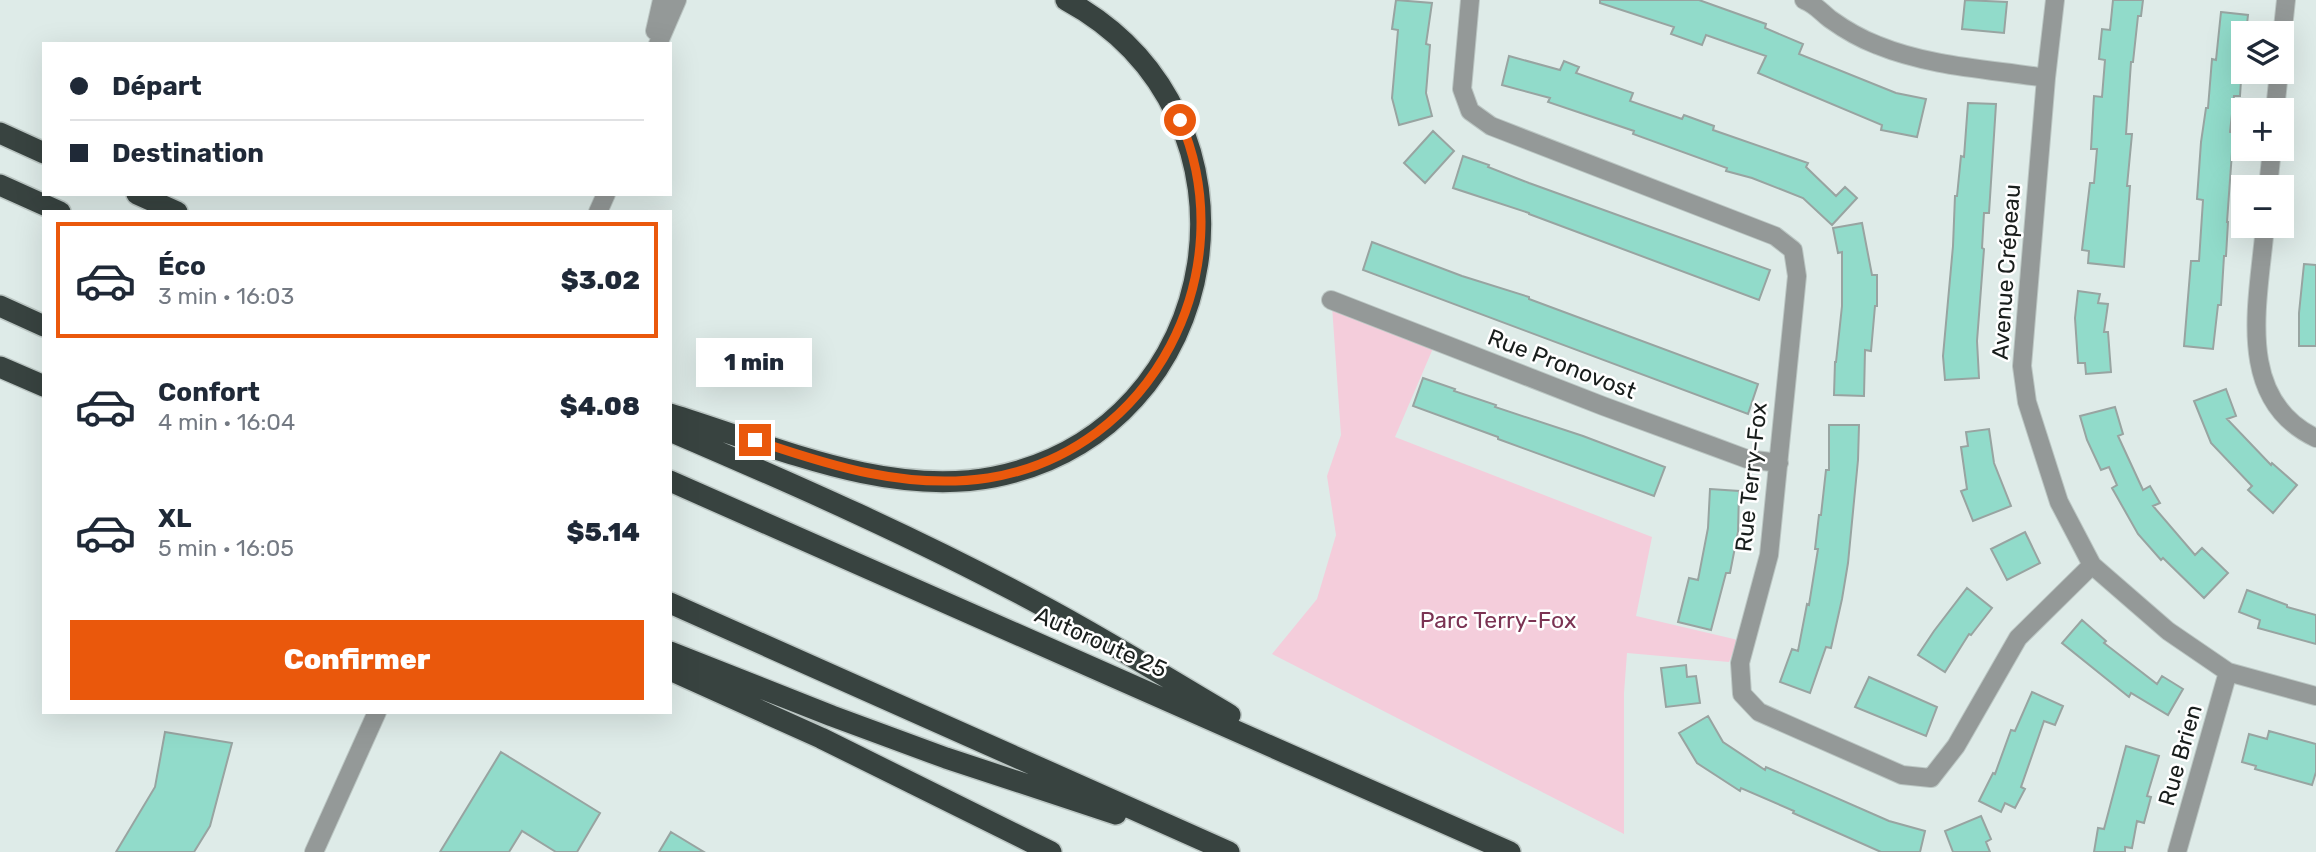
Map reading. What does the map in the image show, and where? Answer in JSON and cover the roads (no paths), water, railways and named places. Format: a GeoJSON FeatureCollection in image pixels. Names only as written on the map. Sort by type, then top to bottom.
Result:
{"type":"FeatureCollection","features":[{"type":"Feature","properties":{"kind":"highway"},"geometry":{"type":"LineString","coordinates":[[672,415],[858,472],[905,480],[946,481],[992,477],[1030,467],[1051,458],[1098,430],[1137,394],[1164,358],[1190,300],[1201,235],[1198,180],[1184,130],[1154,76],[1118,36],[1066,0]]}},
{"type":"Feature","properties":{"kind":"highway"},"geometry":{"type":"LineString","coordinates":[[0,133],[42,152]]}},
{"type":"Feature","properties":{"kind":"highway"},"geometry":{"type":"LineString","coordinates":[[0,185],[56,210]]}},
{"type":"Feature","properties":{"kind":"highway"},"geometry":{"type":"LineString","coordinates":[[141,196],[173,210]]}},
{"type":"Feature","properties":{"kind":"highway"},"geometry":{"type":"LineString","coordinates":[[0,306],[42,325]]}},
{"type":"Feature","properties":{"kind":"highway"},"geometry":{"type":"LineString","coordinates":[[0,366],[42,385]]}},
{"type":"Feature","properties":{"kind":"highway"},"geometry":{"type":"LineString","coordinates":[[672,432],[908,537],[1044,606],[1313,764]]}},
{"type":"Feature","properties":{"kind":"highway","name":"Autoroute 25"},"geometry":{"type":"LineString","coordinates":[[672,482],[1510,852]]}},
{"type":"Feature","properties":{"kind":"highway"},"geometry":{"type":"LineString","coordinates":[[672,604],[1227,851]]}},
{"type":"Feature","properties":{"kind":"highway"},"geometry":{"type":"LineString","coordinates":[[672,653],[946,758],[1227,851]]}},
{"type":"Feature","properties":{"kind":"highway"},"geometry":{"type":"LineString","coordinates":[[672,671],[821,738],[1051,852]]}},
{"type":"Feature","properties":{"kind":"street"},"geometry":{"type":"LineString","coordinates":[[653,42],[662,0]]}},
{"type":"Feature","properties":{"kind":"street"},"geometry":{"type":"LineString","coordinates":[[659,42],[677,0]]}},
{"type":"Feature","properties":{"kind":"street","name":"Rue Terry-Fox"},"geometry":{"type":"LineString","coordinates":[[1471,0],[1462,89],[1470,111],[1491,126],[1774,236],[1793,250],[1797,276],[1769,555],[1741,663],[1742,694],[1759,712],[1902,775],[1931,778],[1956,746],[2018,638],[2092,565]]}},
{"type":"Feature","properties":{"kind":"street","name":"Avenue Crépeau"},"geometry":{"type":"LineString","coordinates":[[2055,0],[2022,366],[2027,402],[2059,502],[2092,565],[2168,631],[2228,672],[2316,696]]}},
{"type":"Feature","properties":{"kind":"street"},"geometry":{"type":"LineString","coordinates":[[2284,21],[2286,0]]}},
{"type":"Feature","properties":{"kind":"street"},"geometry":{"type":"LineString","coordinates":[[1810,1],[1850,32],[1877,45],[1951,66],[2046,78]]}},
{"type":"Feature","properties":{"kind":"street"},"geometry":{"type":"LineString","coordinates":[[2264,238],[2256,334],[2258,363],[2270,396],[2277,406],[2303,432],[2316,438]]}},
{"type":"Feature","properties":{"kind":"street","name":"Rue Pronovost"},"geometry":{"type":"LineString","coordinates":[[1331,300],[1712,446],[1747,458],[1779,463]]}},
{"type":"Feature","properties":{"kind":"street","name":"Rue Brien"},"geometry":{"type":"LineString","coordinates":[[2177,852],[2228,672]]}},
{"type":"Feature","properties":{"kind":"street"},"geometry":{"type":"LineString","coordinates":[[314,852],[376,714]]}},
{"type":"Feature","properties":{"kind":"park label","name":"Parc Terry-Fox"},"geometry":{"type":"Point","coordinates":[1498,620]}}]}
